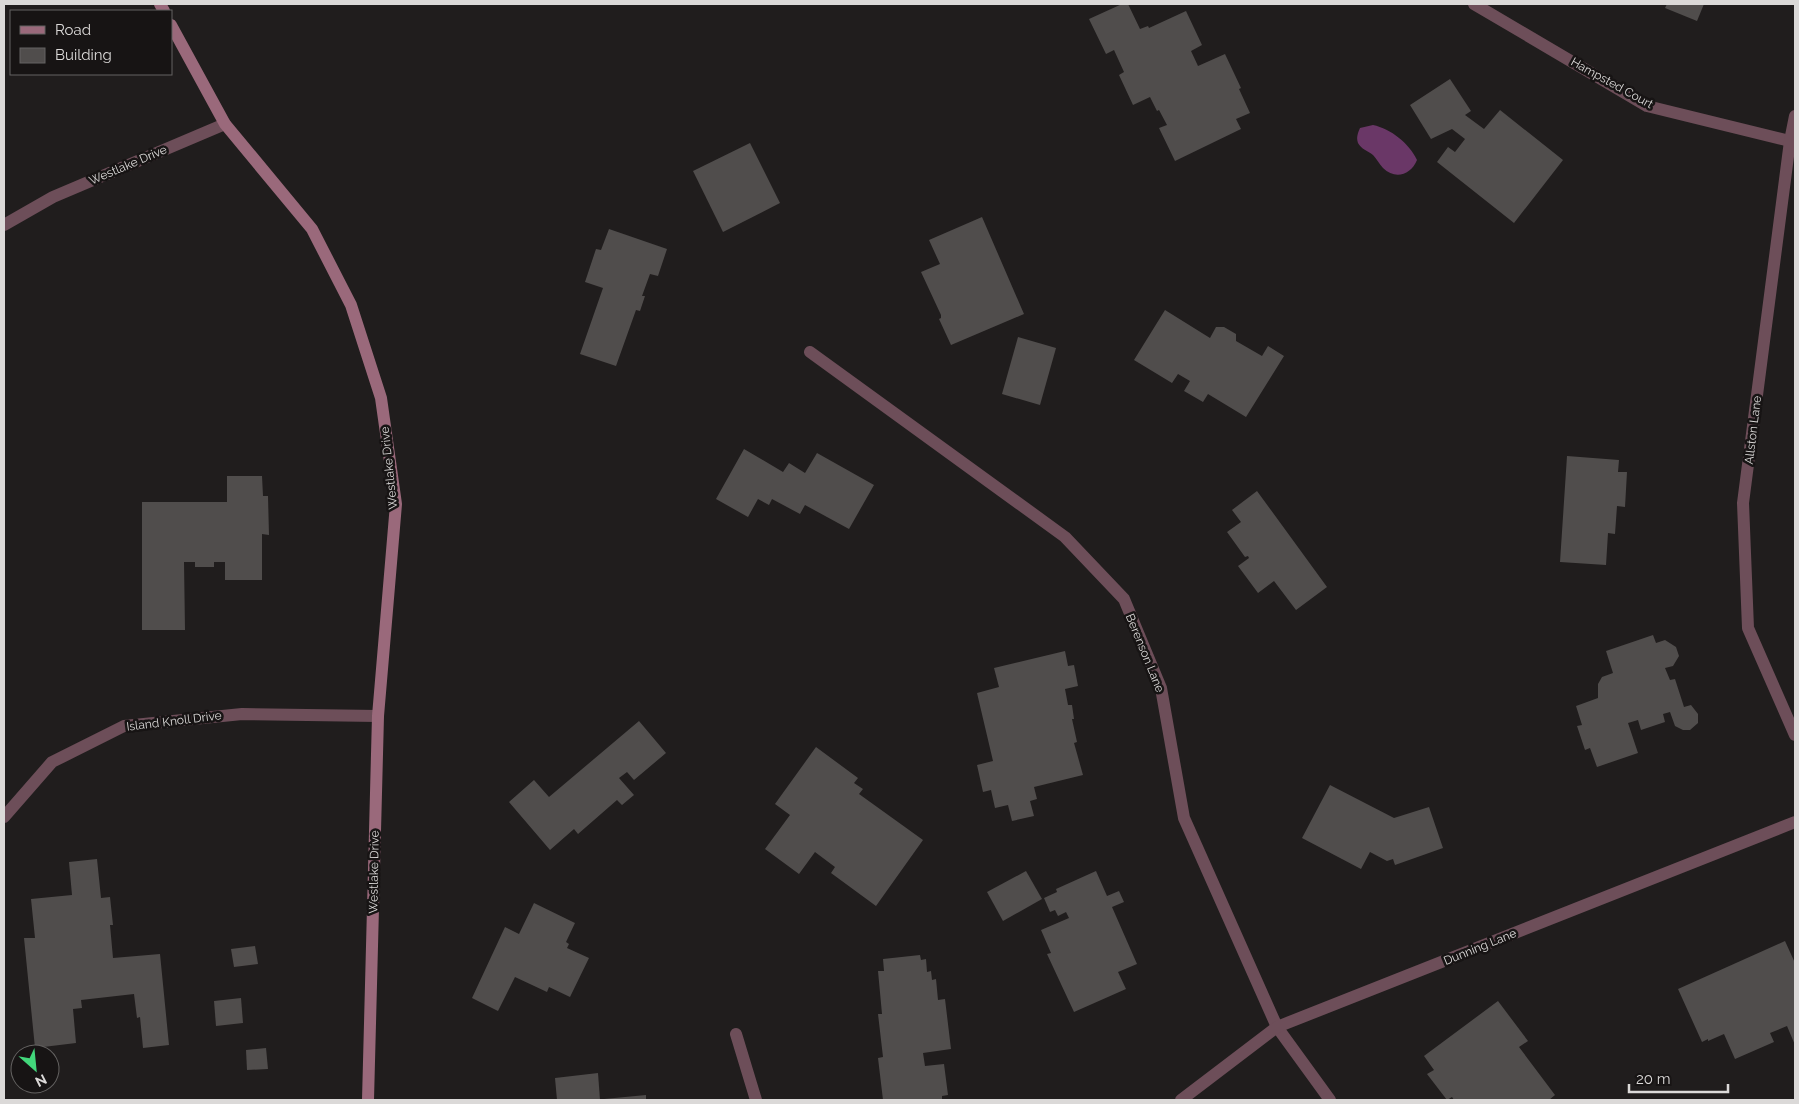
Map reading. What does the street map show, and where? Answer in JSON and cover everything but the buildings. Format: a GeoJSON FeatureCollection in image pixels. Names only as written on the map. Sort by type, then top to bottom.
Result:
{"type":"FeatureCollection","features":[{"type":"Feature","properties":{"kind":"street","name":"Hampsted Court"},"geometry":{"type":"LineString","coordinates":[[1474,4],[1648,106],[1790,141]]}},
{"type":"Feature","properties":{"kind":"street"},"geometry":{"type":"LineString","coordinates":[[172,27],[225,124]]}},
{"type":"Feature","properties":{"kind":"street","name":"Allston Lane"},"geometry":{"type":"LineString","coordinates":[[1795,116],[1790,141],[1744,503],[1748,628],[1795,735]]}},
{"type":"Feature","properties":{"kind":"street","name":"Westlake Drive"},"geometry":{"type":"LineString","coordinates":[[4,225],[53,197],[225,124],[312,229],[351,306],[381,398],[396,504],[378,716],[368,1100]]}},
{"type":"Feature","properties":{"kind":"street","name":"Berenson Lane"},"geometry":{"type":"LineString","coordinates":[[810,352],[1065,536],[1124,599],[1161,688],[1184,818],[1277,1027],[1330,1100]]}},
{"type":"Feature","properties":{"kind":"street","name":"Island Knoll Drive"},"geometry":{"type":"LineString","coordinates":[[4,817],[52,762],[124,726],[242,714],[378,716]]}},
{"type":"Feature","properties":{"kind":"street","name":"Dunning Lane"},"geometry":{"type":"LineString","coordinates":[[1182,1100],[1277,1027],[1795,822]]}},
{"type":"Feature","properties":{"kind":"street"},"geometry":{"type":"LineString","coordinates":[[736,1034],[756,1100]]}},
{"type":"Feature","properties":{"kind":"shaded area"},"geometry":{"type":"Polygon","coordinates":[[[1373,125],[1393,133],[1409,148],[1417,160],[1411,169],[1397,175],[1388,172],[1373,155],[1359,145],[1357,137],[1360,128],[1373,125]]]}}]}
